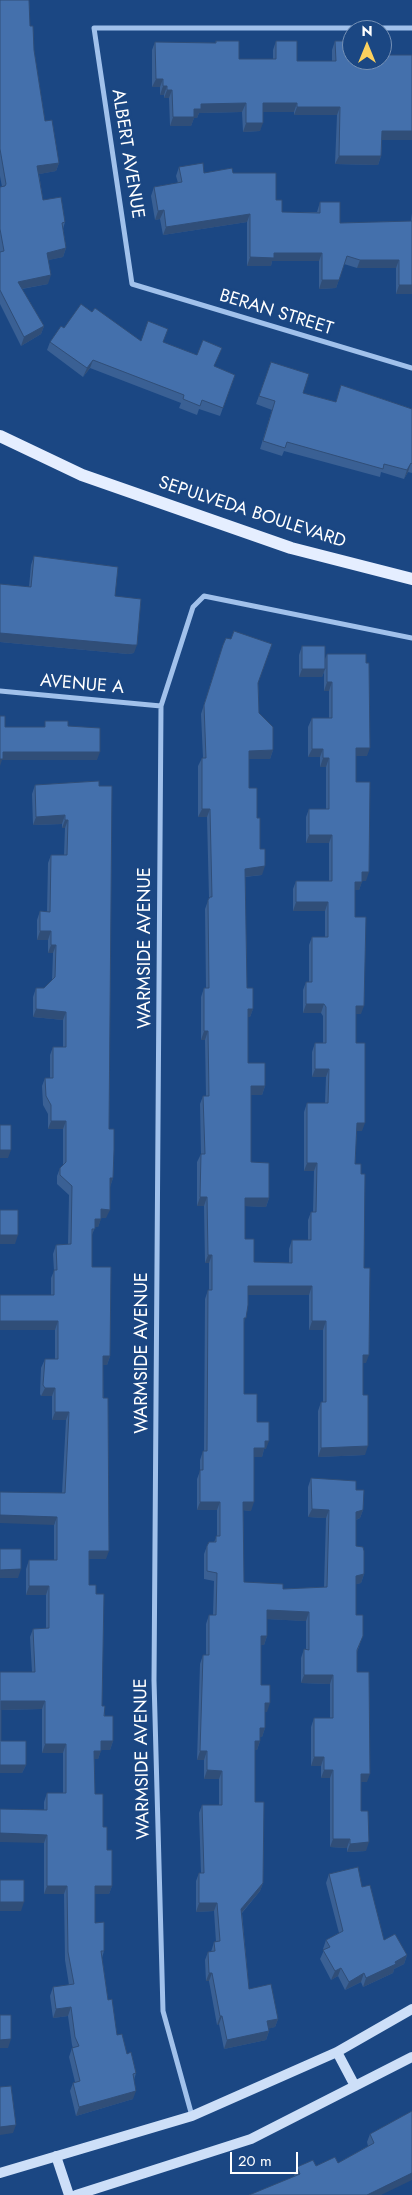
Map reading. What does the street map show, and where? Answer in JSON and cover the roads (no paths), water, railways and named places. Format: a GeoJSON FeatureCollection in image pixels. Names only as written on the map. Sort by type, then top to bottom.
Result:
{"type":"FeatureCollection","features":[{"type":"Feature","properties":{"kind":"main road","name":"SEPULVEDA BOULEVARD"},"geometry":{"type":"LineString","coordinates":[[0,436],[82,475],[291,548],[412,579]]}},
{"type":"Feature","properties":{"kind":"main road"},"geometry":{"type":"LineString","coordinates":[[0,2173],[192,2116],[337,2052],[412,2009]]}},
{"type":"Feature","properties":{"kind":"main road"},"geometry":{"type":"LineString","coordinates":[[337,2052],[355,2086]]}},
{"type":"Feature","properties":{"kind":"main road"},"geometry":{"type":"LineString","coordinates":[[76,2195],[251,2139],[412,2057]]}},
{"type":"Feature","properties":{"kind":"main road"},"geometry":{"type":"LineString","coordinates":[[56,2156],[69,2195]]}},
{"type":"Feature","properties":{"kind":"street","name":"ALBERT AVENUE"},"geometry":{"type":"LineString","coordinates":[[132,284],[94,28],[412,28]]}},
{"type":"Feature","properties":{"kind":"street","name":"BERAN STREET"},"geometry":{"type":"LineString","coordinates":[[132,284],[412,368]]}},
{"type":"Feature","properties":{"kind":"street","name":"WARMSIDE AVENUE"},"geometry":{"type":"LineString","coordinates":[[192,2116],[163,2011],[154,1680],[161,706],[193,607],[204,596],[412,638]]}},
{"type":"Feature","properties":{"kind":"street","name":"AVENUE A"},"geometry":{"type":"LineString","coordinates":[[0,691],[161,706]]}}]}
